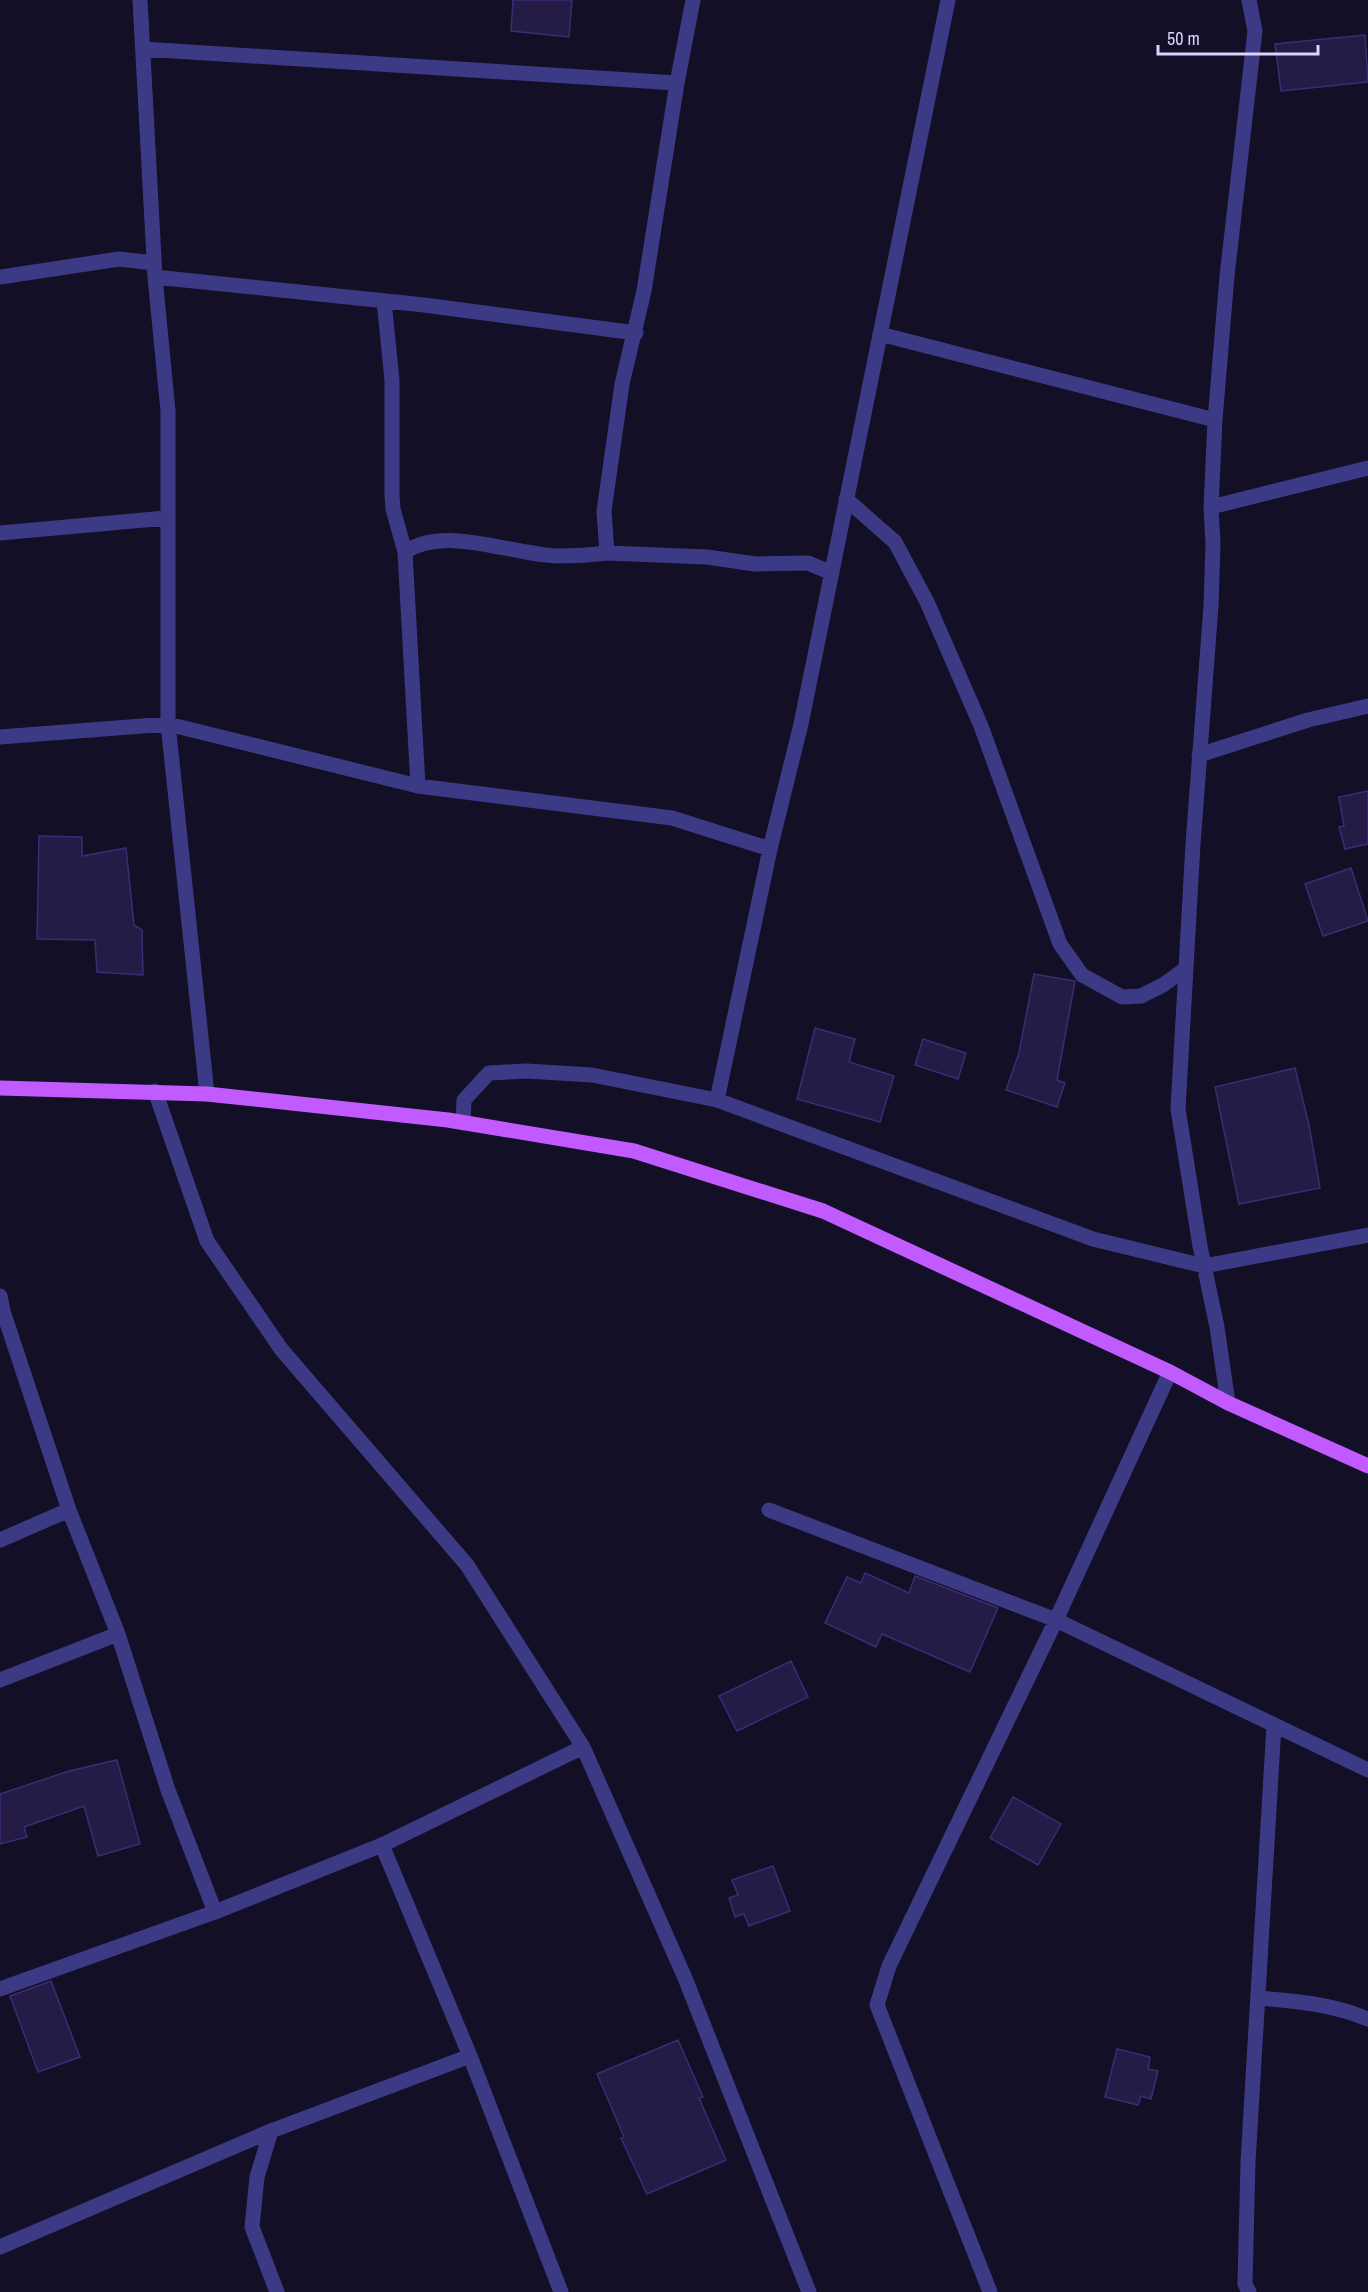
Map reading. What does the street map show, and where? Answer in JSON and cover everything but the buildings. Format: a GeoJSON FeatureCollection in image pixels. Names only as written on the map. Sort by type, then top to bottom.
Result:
{"type":"FeatureCollection","features":[{"type":"Feature","properties":{"kind":"main road"},"geometry":{"type":"LineString","coordinates":[[0,1088],[207,1094],[463,1123],[634,1150],[823,1211],[1170,1372],[1228,1403],[1368,1466]]}},
{"type":"Feature","properties":{"kind":"street"},"geometry":{"type":"LineString","coordinates":[[140,0],[155,270],[168,411],[166,518],[168,724],[207,1094]]}},
{"type":"Feature","properties":{"kind":"street"},"geometry":{"type":"LineString","coordinates":[[608,554],[604,511],[622,384],[636,333],[693,0]]}},
{"type":"Feature","properties":{"kind":"street"},"geometry":{"type":"LineString","coordinates":[[717,1100],[770,849],[801,724],[948,0]]}},
{"type":"Feature","properties":{"kind":"street"},"geometry":{"type":"LineString","coordinates":[[1228,1403],[1217,1327],[1204,1266],[1178,1109],[1199,754],[1211,606],[1213,544],[1211,507],[1215,420],[1227,276],[1255,31],[1249,0]]}},
{"type":"Feature","properties":{"kind":"street"},"geometry":{"type":"LineString","coordinates":[[143,49],[677,83]]}},
{"type":"Feature","properties":{"kind":"street"},"geometry":{"type":"LineString","coordinates":[[0,277],[119,259],[155,270],[636,333]]}},
{"type":"Feature","properties":{"kind":"street"},"geometry":{"type":"LineString","coordinates":[[384,301],[392,380],[392,495],[393,509],[405,552],[418,786]]}},
{"type":"Feature","properties":{"kind":"street"},"geometry":{"type":"LineString","coordinates":[[880,333],[1215,420]]}},
{"type":"Feature","properties":{"kind":"street"},"geometry":{"type":"LineString","coordinates":[[1211,507],[1368,468]]}},
{"type":"Feature","properties":{"kind":"street"},"geometry":{"type":"LineString","coordinates":[[846,499],[895,542],[927,602],[981,726],[1060,944],[1082,975],[1122,997],[1141,996],[1163,985],[1185,969]]}},
{"type":"Feature","properties":{"kind":"street"},"geometry":{"type":"LineString","coordinates":[[0,533],[166,518]]}},
{"type":"Feature","properties":{"kind":"street"},"geometry":{"type":"LineString","coordinates":[[405,552],[417,544],[445,539],[556,556],[608,554],[707,557],[755,564],[808,563],[832,573]]}},
{"type":"Feature","properties":{"kind":"street"},"geometry":{"type":"LineString","coordinates":[[1199,754],[1308,720],[1368,706]]}},
{"type":"Feature","properties":{"kind":"street"},"geometry":{"type":"LineString","coordinates":[[0,737],[168,724],[418,786],[672,818],[770,849]]}},
{"type":"Feature","properties":{"kind":"street"},"geometry":{"type":"LineString","coordinates":[[463,1123],[464,1100],[489,1073],[526,1071],[592,1075],[717,1100],[1093,1239],[1204,1266],[1368,1235]]}},
{"type":"Feature","properties":{"kind":"street"},"geometry":{"type":"LineString","coordinates":[[155,1091],[207,1241],[282,1349],[467,1564],[583,1747],[685,1978],[809,2292]]}},
{"type":"Feature","properties":{"kind":"street"},"geometry":{"type":"LineString","coordinates":[[0,1296],[69,1510],[118,1634],[168,1790],[215,1912]]}},
{"type":"Feature","properties":{"kind":"street"},"geometry":{"type":"LineString","coordinates":[[990,2292],[877,2005],[889,1966],[1056,1620],[1170,1372]]}},
{"type":"Feature","properties":{"kind":"street"},"geometry":{"type":"LineString","coordinates":[[0,1540],[69,1510]]}},
{"type":"Feature","properties":{"kind":"street"},"geometry":{"type":"LineString","coordinates":[[769,1510],[1056,1620],[1368,1770]]}},
{"type":"Feature","properties":{"kind":"street"},"geometry":{"type":"LineString","coordinates":[[0,1680],[118,1634]]}},
{"type":"Feature","properties":{"kind":"street"},"geometry":{"type":"LineString","coordinates":[[1248,2292],[1245,2284],[1248,2162],[1274,1725]]}},
{"type":"Feature","properties":{"kind":"street"},"geometry":{"type":"LineString","coordinates":[[0,1989],[215,1912],[382,1845],[583,1747]]}},
{"type":"Feature","properties":{"kind":"street"},"geometry":{"type":"LineString","coordinates":[[382,1845],[470,2056],[561,2292]]}},
{"type":"Feature","properties":{"kind":"street"},"geometry":{"type":"LineString","coordinates":[[1258,1998],[1310,2002],[1348,2010],[1368,2019]]}},
{"type":"Feature","properties":{"kind":"street"},"geometry":{"type":"LineString","coordinates":[[0,2247],[271,2132],[470,2056]]}},
{"type":"Feature","properties":{"kind":"street"},"geometry":{"type":"LineString","coordinates":[[271,2132],[257,2177],[252,2227],[277,2292]]}}]}
